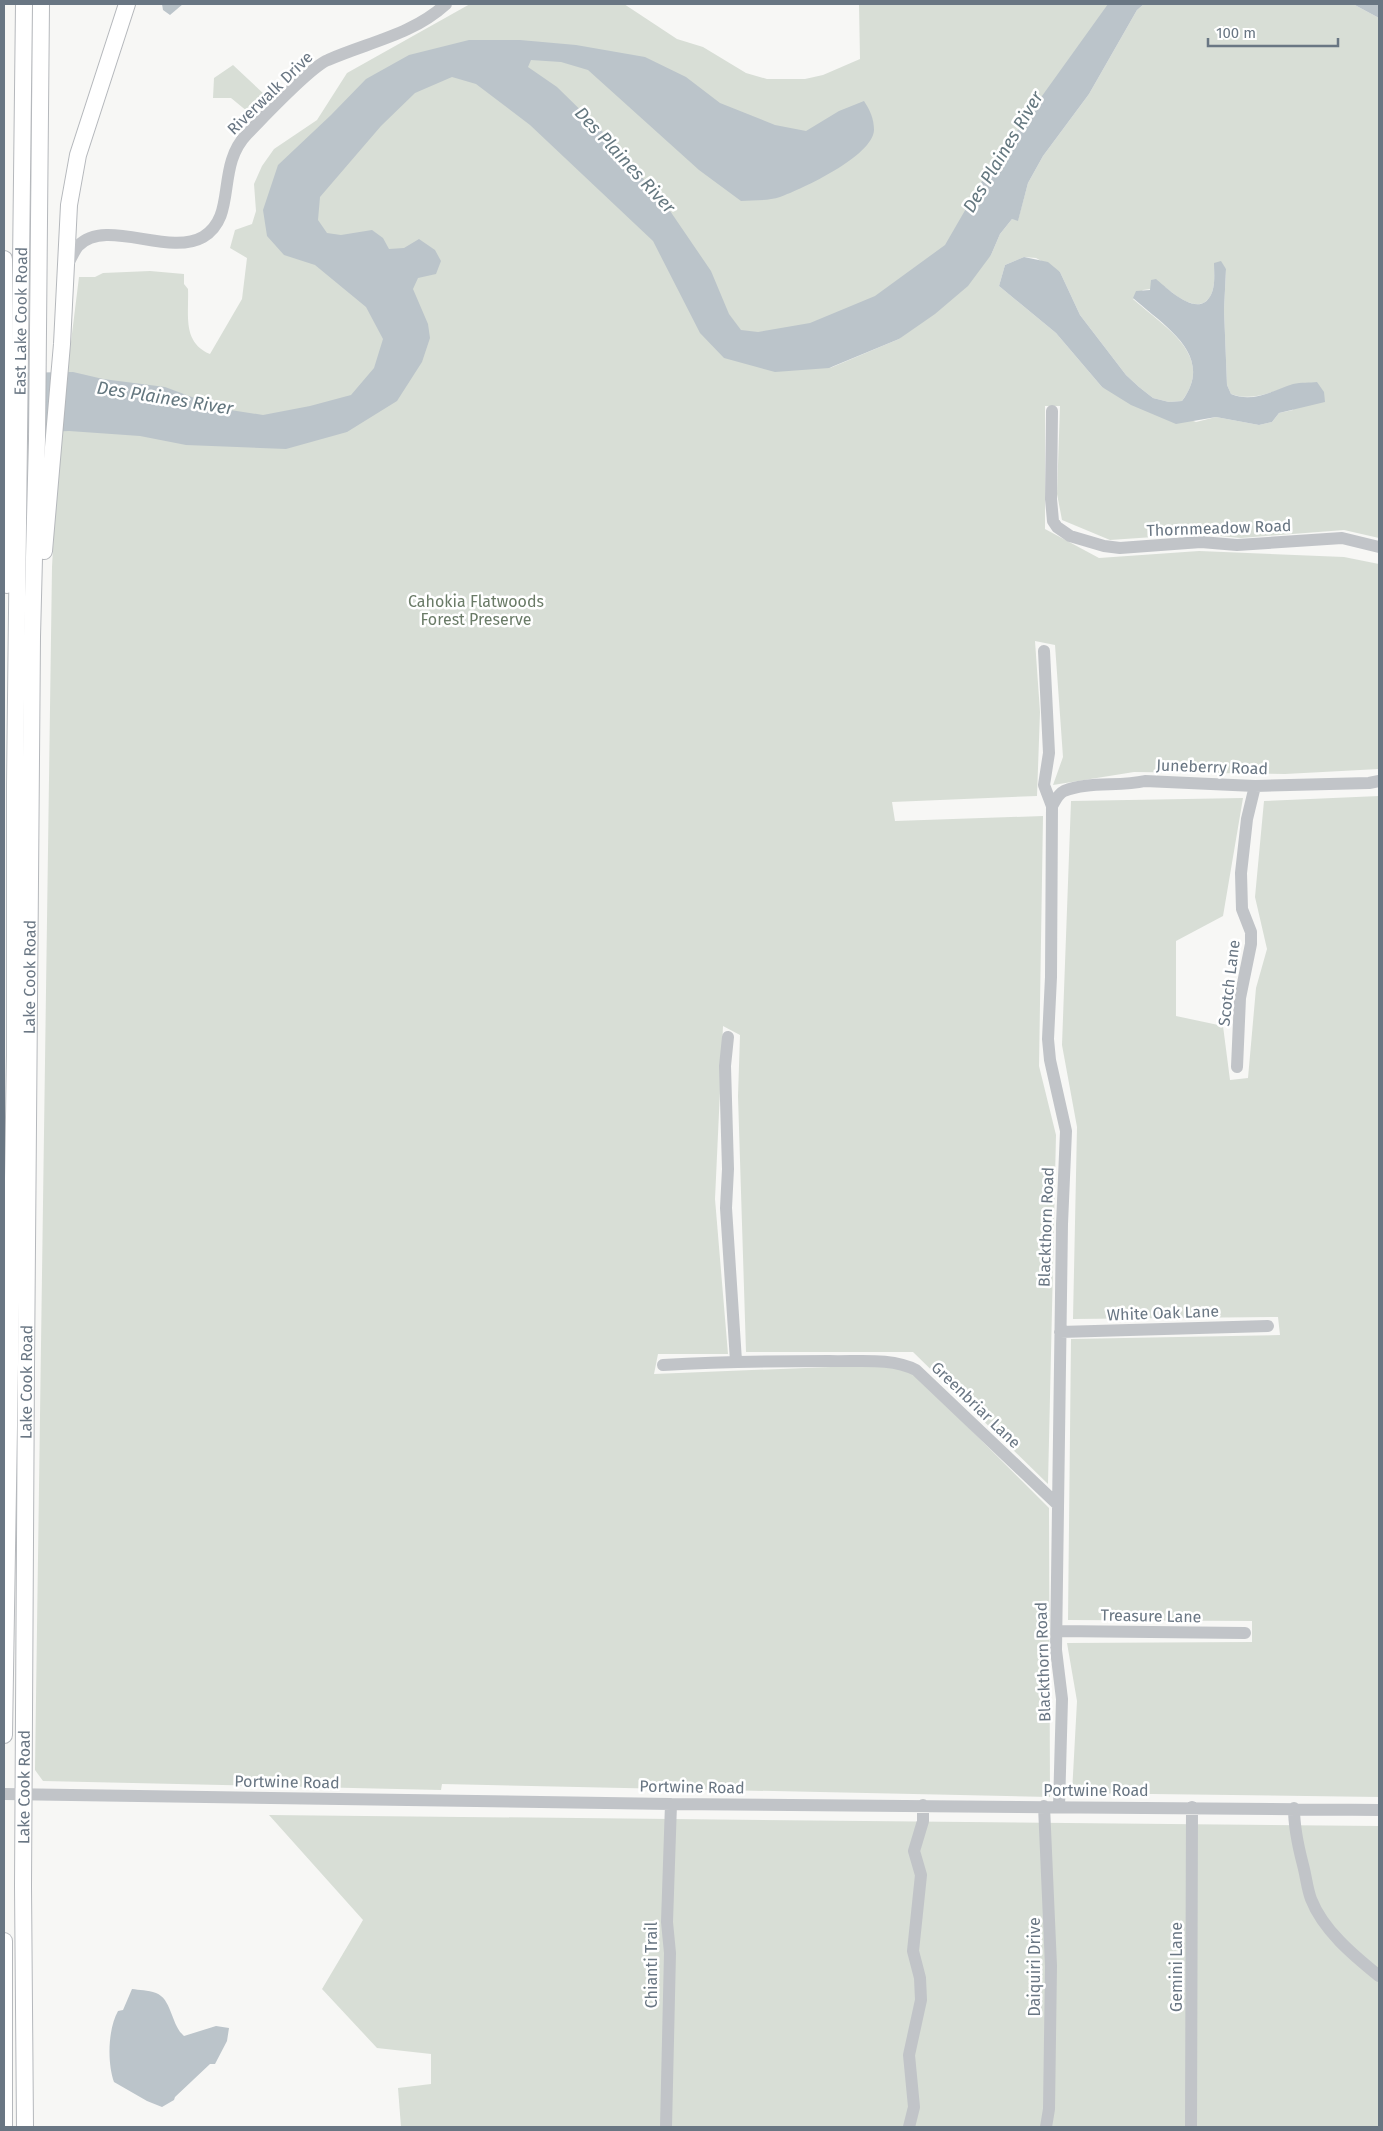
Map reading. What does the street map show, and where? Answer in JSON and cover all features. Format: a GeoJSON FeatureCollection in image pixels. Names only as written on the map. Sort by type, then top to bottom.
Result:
{"type":"FeatureCollection","features":[{"type":"Feature","properties":{"kind":"main road","name":"East Lake Cook Road"},"geometry":{"type":"LineString","coordinates":[[13,362],[24,4]]}},
{"type":"Feature","properties":{"kind":"main road","name":"East Lake Cook Road"},"geometry":{"type":"LineString","coordinates":[[41,4],[38,362],[45,439]]}},
{"type":"Feature","properties":{"kind":"main road"},"geometry":{"type":"LineString","coordinates":[[4,259],[13,362],[7,612],[24,638],[39,620],[45,439],[60,363],[69,205],[78,155],[94,99],[128,8]]}},
{"type":"Feature","properties":{"kind":"main road","name":"Lake Cook Road"},"geometry":{"type":"LineString","coordinates":[[4,1735],[15,1046],[24,638]]}},
{"type":"Feature","properties":{"kind":"main road","name":"Lake Cook Road"},"geometry":{"type":"LineString","coordinates":[[24,638],[25,2127]]}},
{"type":"Feature","properties":{"kind":"main road"},"geometry":{"type":"LineString","coordinates":[[4,1941],[4,2127]]}},
{"type":"Feature","properties":{"kind":"street","name":"Riverwalk Drive"},"geometry":{"type":"LineString","coordinates":[[66,269],[78,246],[96,236],[162,242],[199,239],[216,228],[223,211],[233,152],[246,136],[326,60],[424,22],[446,4]]}},
{"type":"Feature","properties":{"kind":"street","name":"Thornmeadow Road"},"geometry":{"type":"LineString","coordinates":[[1052,411],[1051,499],[1053,521],[1062,532],[1104,546],[1120,548],[1201,542],[1237,545],[1342,538],[1379,547]]}},
{"type":"Feature","properties":{"kind":"street","name":"Blackthorn Road"},"geometry":{"type":"LineString","coordinates":[[1044,651],[1050,753],[1044,785],[1052,806],[1051,977],[1048,1039],[1050,1060],[1066,1131],[1060,1332],[1058,1505],[1057,1667],[1062,1699],[1059,1807]]}},
{"type":"Feature","properties":{"kind":"street","name":"Juneberry Road"},"geometry":{"type":"LineString","coordinates":[[1052,806],[1062,792],[1080,787],[1130,784],[1145,781],[1255,786],[1369,784],[1379,781]]}},
{"type":"Feature","properties":{"kind":"street","name":"Scotch Lane"},"geometry":{"type":"LineString","coordinates":[[1237,1067],[1240,998],[1251,944],[1251,932],[1242,909],[1241,873],[1247,819],[1255,786]]}},
{"type":"Feature","properties":{"kind":"street"},"geometry":{"type":"LineString","coordinates":[[728,1037],[724,1066],[728,1169],[726,1208],[736,1361]]}},
{"type":"Feature","properties":{"kind":"street","name":"White Oak Lane"},"geometry":{"type":"LineString","coordinates":[[1060,1332],[1268,1326]]}},
{"type":"Feature","properties":{"kind":"street","name":"Greenbriar Lane"},"geometry":{"type":"LineString","coordinates":[[663,1365],[736,1361],[905,1364],[916,1370],[1058,1505]]}},
{"type":"Feature","properties":{"kind":"street","name":"Treasure Lane"},"geometry":{"type":"LineString","coordinates":[[1057,1631],[1245,1634]]}},
{"type":"Feature","properties":{"kind":"street","name":"Portwine Road"},"geometry":{"type":"LineString","coordinates":[[4,1794],[671,1804],[1059,1807],[1192,1806],[1379,1810]]}},
{"type":"Feature","properties":{"kind":"street","name":"Chianti Trail"},"geometry":{"type":"LineString","coordinates":[[666,2127],[670,1953],[667,1922],[671,1804]]}},
{"type":"Feature","properties":{"kind":"street"},"geometry":{"type":"LineString","coordinates":[[909,2127],[914,2107],[908,2055],[921,2000],[920,1978],[914,1951],[921,1875],[914,1851],[922,1821],[923,1806]]}},
{"type":"Feature","properties":{"kind":"street","name":"Daiquiri Drive"},"geometry":{"type":"LineString","coordinates":[[1044,1806],[1051,1966],[1049,2109],[1046,2127]]}},
{"type":"Feature","properties":{"kind":"street","name":"Gemini Lane"},"geometry":{"type":"LineString","coordinates":[[1191,2127],[1192,1806]]}},
{"type":"Feature","properties":{"kind":"street"},"geometry":{"type":"LineString","coordinates":[[1294,1808],[1294,1826],[1298,1848],[1311,1899],[1335,1936],[1379,1976]]}},
{"type":"Feature","properties":{"kind":"green space","name":"Cahokia Flatwoods Forest Preserve"},"geometry":{"type":"Polygon","coordinates":[[[470,4],[624,4],[677,39],[703,47],[746,73],[767,79],[805,79],[823,75],[860,59],[859,4],[1138,4],[973,264],[830,368],[899,339],[991,255],[1000,234],[1012,219],[1018,220],[1028,183],[1043,156],[1089,94],[1137,10],[1144,4],[1353,4],[1379,18],[1379,538],[1344,530],[1241,538],[1197,534],[1110,540],[1062,520],[1057,494],[1060,406],[1045,406],[1045,529],[1099,558],[1199,551],[1344,557],[1379,564],[1379,769],[1285,774],[1134,772],[1053,785],[1063,757],[1055,645],[1035,641],[1040,712],[1037,796],[892,802],[895,821],[1043,816],[1039,1066],[1056,1135],[1048,1484],[913,1352],[746,1352],[738,1096],[740,1035],[723,1026],[715,1199],[728,1354],[658,1354],[654,1374],[905,1364],[1049,1508],[1050,1797],[442,1784],[441,1790],[43,1781],[35,1770],[52,567],[59,439],[79,277],[95,277],[103,273],[150,271],[184,274],[184,284],[188,289],[188,318],[191,335],[201,349],[210,354],[242,299],[247,258],[230,248],[235,230],[252,224],[256,211],[254,184],[262,166],[274,149],[317,120],[347,73],[470,4]],[[1024,257],[1005,265],[999,286],[1056,333],[1102,387],[1196,422],[1216,417],[1259,425],[1272,422],[1279,413],[1293,410],[1296,384],[1255,396],[1247,397],[1231,394],[1227,385],[1224,310],[1226,269],[1214,263],[1213,290],[1209,298],[1199,304],[1187,302],[1165,287],[1143,290],[1133,299],[1171,331],[1190,356],[1193,370],[1191,385],[1182,401],[1169,402],[1153,398],[1126,375],[1080,315],[1060,272],[1036,258],[1024,257]]]}},
{"type":"Feature","properties":{"kind":"green space"},"geometry":{"type":"Polygon","coordinates":[[[233,65],[265,95],[253,116],[231,98],[213,98],[214,78],[233,65]]]}},
{"type":"Feature","properties":{"kind":"green space"},"geometry":{"type":"Polygon","coordinates":[[[1379,796],[1379,1797],[1072,1793],[1077,1701],[1067,1643],[1252,1642],[1252,1621],[1068,1620],[1071,1339],[1280,1335],[1278,1317],[1073,1319],[1077,1127],[1062,1045],[1071,801],[1243,798],[1223,916],[1176,941],[1176,1016],[1223,1026],[1230,1080],[1248,1078],[1256,988],[1267,949],[1255,897],[1264,801],[1379,796]]]}},
{"type":"Feature","properties":{"kind":"green space"},"geometry":{"type":"Polygon","coordinates":[[[269,1815],[1379,1826],[1379,2127],[401,2127],[398,2088],[431,2084],[431,2054],[377,2048],[322,1989],[363,1920],[269,1815]]]}},
{"type":"Feature","properties":{"kind":"water"},"geometry":{"type":"Polygon","coordinates":[[[162,4],[183,4],[170,15],[163,10],[162,4]]]}},
{"type":"Feature","properties":{"kind":"water","name":"Des Plaines River"},"geometry":{"type":"Polygon","coordinates":[[[1108,4],[1144,4],[1137,10],[1089,94],[1043,156],[1028,183],[1018,221],[1012,219],[1000,234],[991,255],[968,286],[935,314],[899,339],[829,368],[775,372],[724,358],[700,333],[653,241],[530,125],[476,84],[452,77],[415,93],[381,126],[320,197],[318,220],[327,233],[341,235],[372,230],[383,238],[389,249],[404,248],[419,239],[435,250],[441,261],[436,274],[418,278],[413,289],[428,324],[430,338],[422,362],[397,401],[347,432],[286,449],[186,445],[140,436],[69,431],[4,434],[4,373],[73,372],[103,379],[165,387],[224,409],[263,415],[310,406],[351,395],[374,368],[383,339],[366,307],[315,265],[284,255],[267,236],[263,210],[278,165],[366,79],[409,55],[469,40],[520,40],[576,45],[645,57],[686,77],[720,103],[775,125],[806,131],[839,111],[864,101],[871,115],[874,130],[871,140],[850,161],[804,187],[780,197],[766,200],[741,201],[699,170],[588,70],[561,62],[531,60],[528,67],[557,87],[604,133],[666,205],[711,271],[729,314],[741,330],[758,332],[810,323],[875,296],[945,245],[986,174],[1108,4]]]}},
{"type":"Feature","properties":{"kind":"water"},"geometry":{"type":"Polygon","coordinates":[[[1353,4],[1379,4],[1379,18],[1353,4]]]}},
{"type":"Feature","properties":{"kind":"water"},"geometry":{"type":"Polygon","coordinates":[[[1024,257],[1048,262],[1060,272],[1080,315],[1126,375],[1153,398],[1169,402],[1182,401],[1191,385],[1193,369],[1190,356],[1171,331],[1133,298],[1136,291],[1150,290],[1151,280],[1156,279],[1174,294],[1189,303],[1203,303],[1209,298],[1213,290],[1214,263],[1221,261],[1226,269],[1224,310],[1227,385],[1231,394],[1255,397],[1293,384],[1317,382],[1324,392],[1325,402],[1279,413],[1272,422],[1259,425],[1216,417],[1176,424],[1131,405],[1102,387],[1056,333],[999,286],[1005,265],[1024,257]]]}},
{"type":"Feature","properties":{"kind":"water"},"geometry":{"type":"Polygon","coordinates":[[[132,1989],[150,1991],[161,1996],[184,2036],[216,2026],[229,2028],[227,2041],[215,2064],[210,2064],[174,2100],[162,2107],[147,2101],[114,2082],[110,2065],[110,2036],[118,2011],[123,2010],[132,1989]]]}}]}
